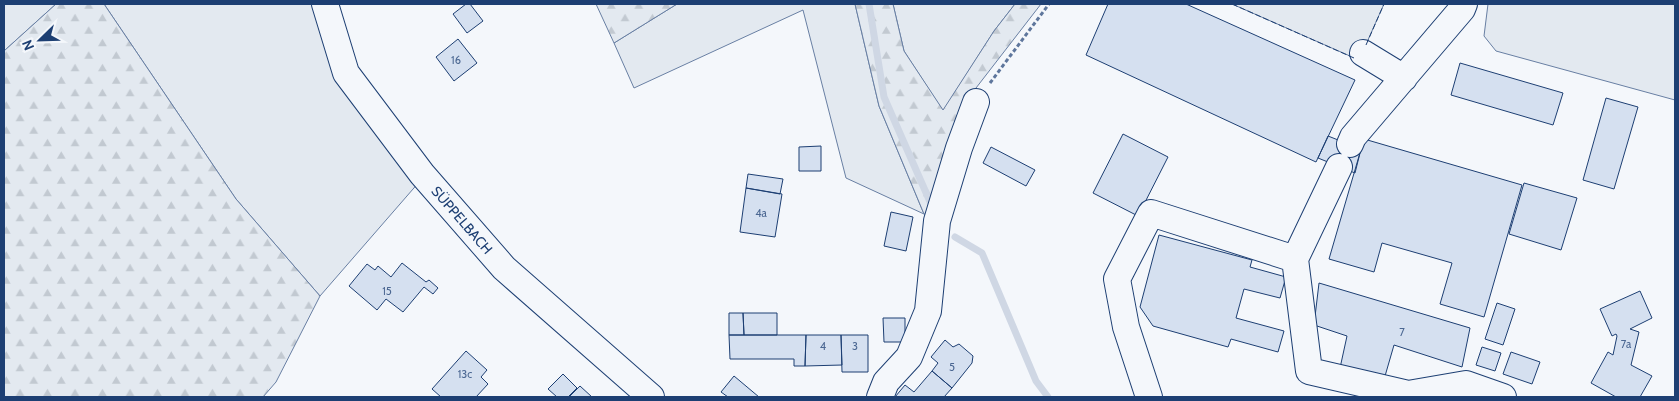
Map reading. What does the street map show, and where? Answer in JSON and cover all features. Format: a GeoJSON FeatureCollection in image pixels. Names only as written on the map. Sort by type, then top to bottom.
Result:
{"type":"FeatureCollection","features":[{"type":"Feature","properties":{"kind":"street","name":"SÜPPELBACH"},"geometry":{"type":"LineString","coordinates":[[325,4],[346,73],[422,174],[504,268],[651,397]]}},
{"type":"Feature","properties":{"kind":"street"},"geometry":{"type":"LineString","coordinates":[[1464,4],[1462,9],[1353,137],[1295,259],[1310,371],[1408,394],[1466,384],[1503,397]]}},
{"type":"Feature","properties":{"kind":"street"},"geometry":{"type":"LineString","coordinates":[[1363,53],[1404,78]]}},
{"type":"Feature","properties":{"kind":"street"},"geometry":{"type":"LineString","coordinates":[[880,397],[886,382],[909,357],[928,311],[937,221],[959,148],[976,102]]}},
{"type":"Feature","properties":{"kind":"street"},"geometry":{"type":"LineString","coordinates":[[1149,397],[1126,327],[1118,279],[1152,213],[1295,259]]}},
{"type":"Feature","properties":{"kind":"path"},"geometry":{"type":"LineString","coordinates":[[976,102],[1049,4]]}},
{"type":"Feature","properties":{"kind":"green space"},"geometry":{"type":"Polygon","coordinates":[[[4,4],[56,4],[4,51],[4,4]]]}},
{"type":"Feature","properties":{"kind":"green space"},"geometry":{"type":"Polygon","coordinates":[[[56,4],[104,4],[236,199],[320,296],[276,382],[263,397],[4,397],[4,51],[56,4]]]}},
{"type":"Feature","properties":{"kind":"green space"},"geometry":{"type":"Polygon","coordinates":[[[104,4],[320,4],[420,181],[320,296],[236,199],[104,4]]]}},
{"type":"Feature","properties":{"kind":"green space"},"geometry":{"type":"Polygon","coordinates":[[[596,4],[677,4],[614,43],[596,4]]]}},
{"type":"Feature","properties":{"kind":"green space"},"geometry":{"type":"Polygon","coordinates":[[[677,4],[855,4],[879,106],[924,214],[846,178],[803,10],[634,88],[614,43],[677,4]]]}},
{"type":"Feature","properties":{"kind":"green space"},"geometry":{"type":"Polygon","coordinates":[[[855,4],[893,4],[904,51],[943,110],[994,31],[1015,4],[1041,4],[976,88],[953,146],[932,217],[924,214],[879,106],[855,4]]]}},
{"type":"Feature","properties":{"kind":"green space"},"geometry":{"type":"Polygon","coordinates":[[[893,4],[1015,4],[994,31],[943,111],[904,51],[893,4]]]}},
{"type":"Feature","properties":{"kind":"green space"},"geometry":{"type":"Polygon","coordinates":[[[1232,4],[1384,4],[1359,60],[1232,4]]]}},
{"type":"Feature","properties":{"kind":"green space"},"geometry":{"type":"Polygon","coordinates":[[[1488,4],[1675,4],[1675,100],[1496,51],[1484,36],[1488,4]]]}},
{"type":"Feature","properties":{"kind":"building"},"geometry":{"type":"Polygon","coordinates":[[[466,4],[470,4],[483,21],[467,33],[453,14],[466,4]]]}},
{"type":"Feature","properties":{"kind":"building"},"geometry":{"type":"Polygon","coordinates":[[[1108,4],[1186,4],[1355,80],[1316,162],[1086,55],[1108,4]]]}},
{"type":"Feature","properties":{"kind":"building"},"geometry":{"type":"Polygon","coordinates":[[[458,39],[477,63],[454,81],[436,57],[458,39]]]}},
{"type":"Feature","properties":{"kind":"building"},"geometry":{"type":"Polygon","coordinates":[[[1460,63],[1563,93],[1553,125],[1451,95],[1460,63]]]}},
{"type":"Feature","properties":{"kind":"building"},"geometry":{"type":"Polygon","coordinates":[[[1606,98],[1638,107],[1614,189],[1583,180],[1606,98]]]}},
{"type":"Feature","properties":{"kind":"building"},"geometry":{"type":"Polygon","coordinates":[[[1123,134],[1168,157],[1138,216],[1093,193],[1123,134]]]}},
{"type":"Feature","properties":{"kind":"building"},"geometry":{"type":"Polygon","coordinates":[[[1328,136],[1361,149],[1355,173],[1318,158],[1328,136]]]}},
{"type":"Feature","properties":{"kind":"building"},"geometry":{"type":"Polygon","coordinates":[[[1364,139],[1522,185],[1484,317],[1440,304],[1452,263],[1382,243],[1374,272],[1329,259],[1364,139]]]}},
{"type":"Feature","properties":{"kind":"building"},"geometry":{"type":"Polygon","coordinates":[[[821,146],[821,171],[799,171],[799,147],[821,146]]]}},
{"type":"Feature","properties":{"kind":"building"},"geometry":{"type":"Polygon","coordinates":[[[991,147],[1035,170],[1026,186],[983,163],[991,147]]]}},
{"type":"Feature","properties":{"kind":"building"},"geometry":{"type":"Polygon","coordinates":[[[748,174],[783,179],[780,194],[746,188],[748,174]]]}},
{"type":"Feature","properties":{"kind":"building"},"geometry":{"type":"Polygon","coordinates":[[[1524,183],[1577,198],[1561,250],[1509,234],[1524,183]]]}},
{"type":"Feature","properties":{"kind":"building"},"geometry":{"type":"Polygon","coordinates":[[[746,188],[782,194],[775,237],[740,232],[746,188]]]}},
{"type":"Feature","properties":{"kind":"building"},"geometry":{"type":"Polygon","coordinates":[[[891,212],[913,217],[906,251],[884,246],[891,212]]]}},
{"type":"Feature","properties":{"kind":"building"},"geometry":{"type":"Polygon","coordinates":[[[1159,235],[1252,260],[1250,267],[1286,277],[1280,298],[1244,289],[1236,318],[1284,331],[1278,352],[1231,339],[1228,347],[1153,326],[1140,307],[1159,235]]]}},
{"type":"Feature","properties":{"kind":"building"},"geometry":{"type":"Polygon","coordinates":[[[402,263],[426,282],[429,280],[438,288],[433,294],[424,287],[403,312],[386,299],[377,310],[349,286],[367,264],[375,270],[378,266],[391,277],[402,263]]]}},
{"type":"Feature","properties":{"kind":"building"},"geometry":{"type":"Polygon","coordinates":[[[1319,283],[1470,328],[1462,367],[1394,345],[1383,383],[1340,368],[1347,336],[1314,325],[1319,283]]]}},
{"type":"Feature","properties":{"kind":"building"},"geometry":{"type":"Polygon","coordinates":[[[1640,291],[1652,318],[1630,329],[1639,332],[1631,365],[1652,376],[1640,397],[1616,397],[1591,383],[1608,352],[1613,355],[1617,336],[1616,334],[1612,336],[1600,309],[1640,291]]]}},
{"type":"Feature","properties":{"kind":"building"},"geometry":{"type":"Polygon","coordinates":[[[1497,303],[1515,309],[1503,345],[1485,339],[1497,303]]]}},
{"type":"Feature","properties":{"kind":"building"},"geometry":{"type":"Polygon","coordinates":[[[729,313],[743,313],[744,335],[729,335],[729,313]]]}},
{"type":"Feature","properties":{"kind":"building"},"geometry":{"type":"Polygon","coordinates":[[[743,313],[777,313],[777,335],[744,335],[743,313]]]}},
{"type":"Feature","properties":{"kind":"building"},"geometry":{"type":"Polygon","coordinates":[[[883,318],[905,318],[905,342],[884,342],[883,318]]]}},
{"type":"Feature","properties":{"kind":"building"},"geometry":{"type":"Polygon","coordinates":[[[729,335],[806,335],[805,366],[794,366],[794,359],[730,359],[729,335]]]}},
{"type":"Feature","properties":{"kind":"building"},"geometry":{"type":"Polygon","coordinates":[[[806,335],[841,335],[842,365],[805,366],[806,335]]]}},
{"type":"Feature","properties":{"kind":"building"},"geometry":{"type":"Polygon","coordinates":[[[841,335],[868,335],[868,372],[842,372],[841,335]]]}},
{"type":"Feature","properties":{"kind":"building"},"geometry":{"type":"Polygon","coordinates":[[[945,340],[953,347],[959,344],[973,356],[972,363],[952,388],[932,371],[938,363],[931,357],[945,340]]]}},
{"type":"Feature","properties":{"kind":"building"},"geometry":{"type":"Polygon","coordinates":[[[1482,347],[1501,353],[1495,371],[1476,365],[1482,347]]]}},
{"type":"Feature","properties":{"kind":"building"},"geometry":{"type":"Polygon","coordinates":[[[466,351],[487,370],[481,377],[488,384],[476,397],[441,397],[432,389],[466,351]]]}},
{"type":"Feature","properties":{"kind":"building"},"geometry":{"type":"Polygon","coordinates":[[[1511,352],[1540,362],[1532,384],[1503,374],[1511,352]]]}},
{"type":"Feature","properties":{"kind":"building"},"geometry":{"type":"Polygon","coordinates":[[[932,371],[952,388],[944,397],[895,397],[905,385],[914,392],[932,371]]]}},
{"type":"Feature","properties":{"kind":"building"},"geometry":{"type":"Polygon","coordinates":[[[563,374],[577,388],[568,397],[557,397],[548,389],[563,374]]]}},
{"type":"Feature","properties":{"kind":"building"},"geometry":{"type":"Polygon","coordinates":[[[734,376],[759,397],[728,397],[721,392],[734,376]]]}},
{"type":"Feature","properties":{"kind":"building"},"geometry":{"type":"Polygon","coordinates":[[[580,386],[592,397],[569,397],[580,386]]]}},
{"type":"Feature","properties":{"kind":"waterway"},"geometry":{"type":"LineString","coordinates":[[869,4],[884,97],[931,204]]}},
{"type":"Feature","properties":{"kind":"waterway"},"geometry":{"type":"LineString","coordinates":[[955,237],[982,253],[1036,381],[1048,397]]}},
{"type":"Feature","properties":{"kind":"fence"},"geometry":{"type":"LineString","coordinates":[[1232,4],[1354,58]]}},
{"type":"Feature","properties":{"kind":"fence"},"geometry":{"type":"LineString","coordinates":[[1366,45],[1384,4]]}}]}
